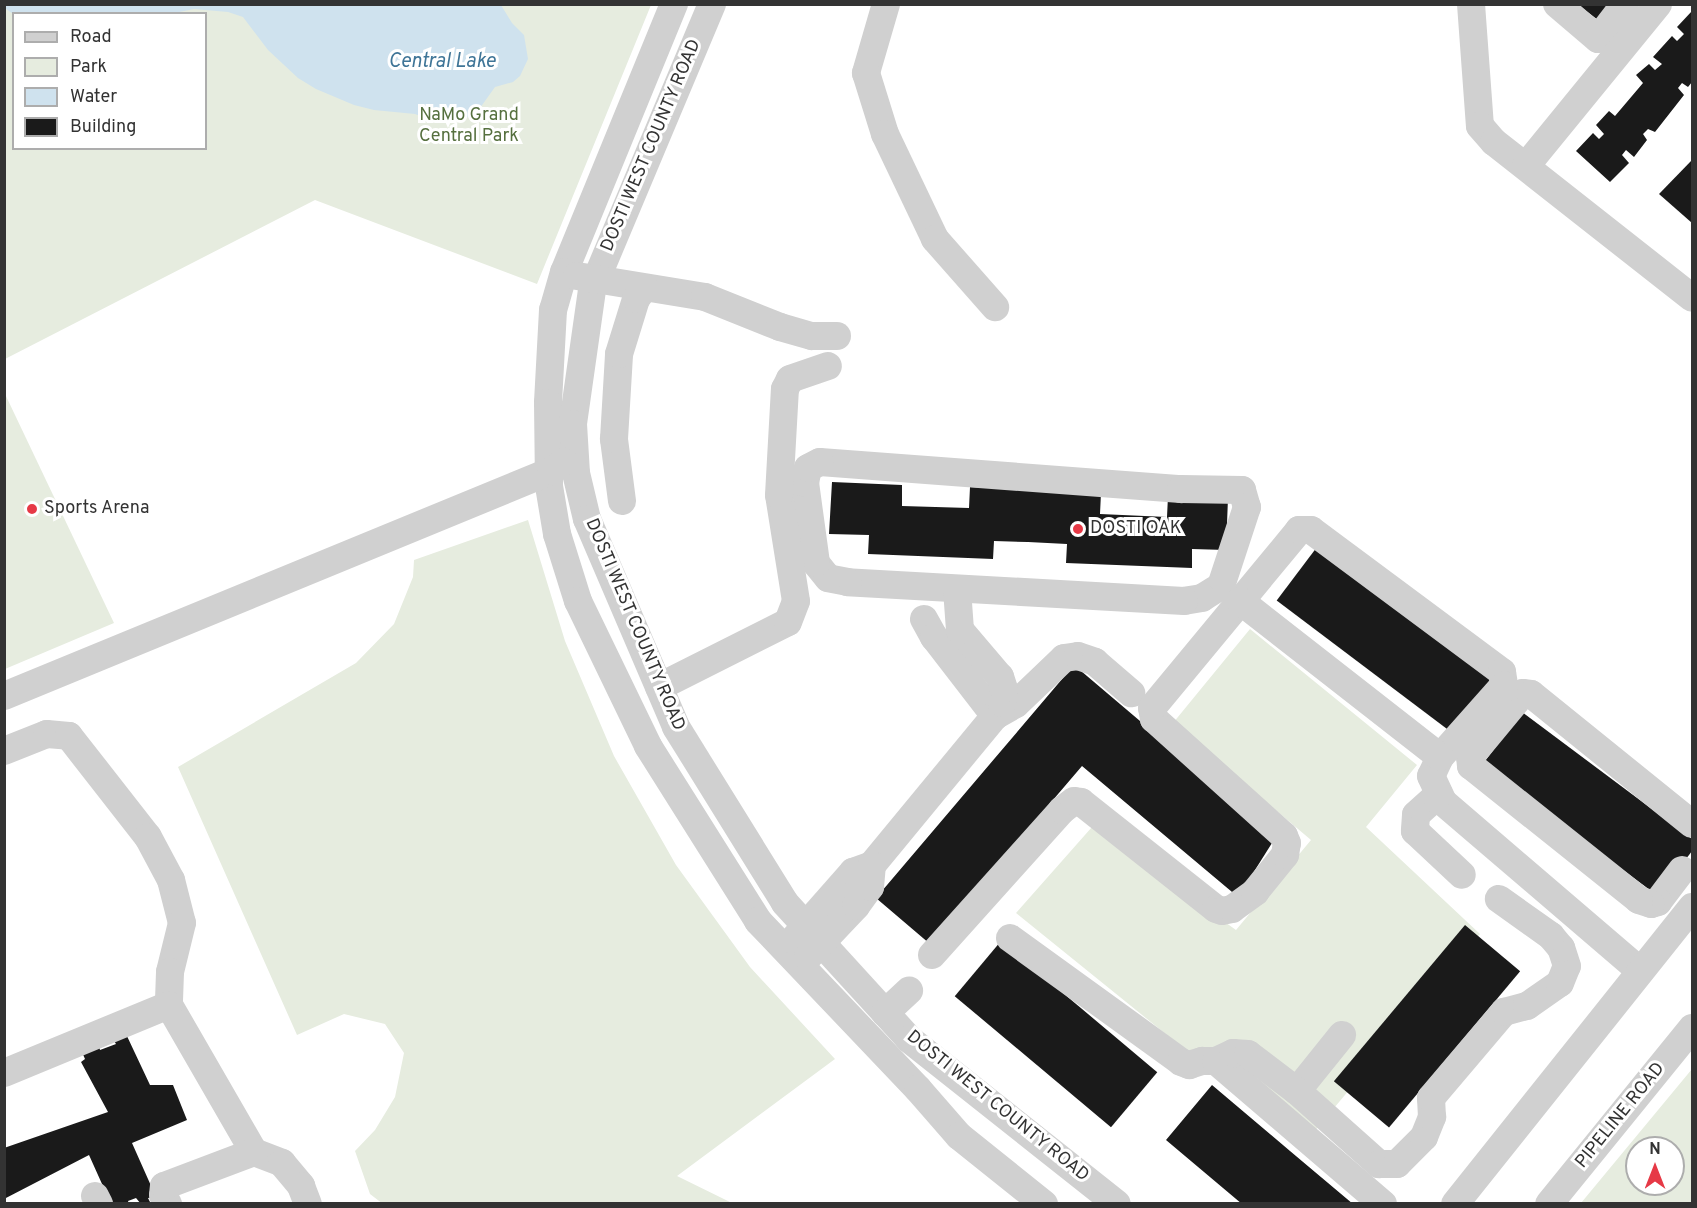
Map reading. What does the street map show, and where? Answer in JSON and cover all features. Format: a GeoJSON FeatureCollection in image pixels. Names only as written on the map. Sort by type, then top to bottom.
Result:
{"type":"FeatureCollection","features":[{"type":"Feature","properties":{"kind":"street","name":"DOSTI WEST COUNTY ROAD"},"geometry":{"type":"LineString","coordinates":[[674,4],[564,272],[553,310],[548,403],[551,471],[549,486],[558,534],[578,602],[640,731],[758,921],[918,1089],[959,1136],[1044,1203]]}},
{"type":"Feature","properties":{"kind":"street","name":"DOSTI WEST COUNTY ROAD"},"geometry":{"type":"LineString","coordinates":[[712,4],[592,290],[573,424],[575,456],[587,519],[676,727],[785,903],[909,1039],[1117,1203]]}},
{"type":"Feature","properties":{"kind":"street"},"geometry":{"type":"LineString","coordinates":[[885,4],[866,73],[885,134],[935,239],[995,307]]}},
{"type":"Feature","properties":{"kind":"street"},"geometry":{"type":"LineString","coordinates":[[1471,4],[1480,126],[1494,142],[1692,298]]}},
{"type":"Feature","properties":{"kind":"street"},"geometry":{"type":"LineString","coordinates":[[1557,4],[1598,39],[1624,4]]}},
{"type":"Feature","properties":{"kind":"street"},"geometry":{"type":"LineString","coordinates":[[1526,166],[1658,4]]}},
{"type":"Feature","properties":{"kind":"street"},"geometry":{"type":"LineString","coordinates":[[564,272],[595,281],[705,297],[780,327],[812,336],[837,336]]}},
{"type":"Feature","properties":{"kind":"street"},"geometry":{"type":"LineString","coordinates":[[622,501],[614,439],[619,354],[636,299],[644,288]]}},
{"type":"Feature","properties":{"kind":"street"},"geometry":{"type":"LineString","coordinates":[[659,687],[788,622],[796,601],[779,495],[785,389],[790,379],[828,366]]}},
{"type":"Feature","properties":{"kind":"street"},"geometry":{"type":"LineString","coordinates":[[4,696],[551,471],[575,456]]}},
{"type":"Feature","properties":{"kind":"street"},"geometry":{"type":"LineString","coordinates":[[820,462],[1181,489],[1242,490],[1247,507],[1221,586],[1202,598],[1184,601],[957,589],[848,582],[828,578],[816,563],[805,483],[808,468],[820,462]]}},
{"type":"Feature","properties":{"kind":"street"},"geometry":{"type":"LineString","coordinates":[[932,955],[1062,810],[1074,801],[1081,802],[1216,909],[1222,911],[1232,909],[1256,892],[1285,855],[1287,843],[1284,836],[1154,719],[1152,708],[1299,530],[1311,530],[1502,672],[1504,685],[1440,757],[1431,776],[1439,794],[1443,802],[1640,971]]}},
{"type":"Feature","properties":{"kind":"street"},"geometry":{"type":"LineString","coordinates":[[792,957],[813,935],[870,887],[872,865],[995,716],[1002,703],[1004,689],[1000,677],[960,630],[957,589]]}},
{"type":"Feature","properties":{"kind":"street"},"geometry":{"type":"LineString","coordinates":[[1240,602],[1440,757]]}},
{"type":"Feature","properties":{"kind":"street"},"geometry":{"type":"LineString","coordinates":[[924,619],[934,637],[995,716]]}},
{"type":"Feature","properties":{"kind":"street"},"geometry":{"type":"LineString","coordinates":[[995,716],[1016,704],[1064,658],[1078,656],[1095,662],[1131,693]]}},
{"type":"Feature","properties":{"kind":"street"},"geometry":{"type":"LineString","coordinates":[[1689,868],[1658,902],[1651,904],[1639,900],[1471,766],[1470,757],[1523,693],[1531,694],[1692,824]]}},
{"type":"Feature","properties":{"kind":"street"},"geometry":{"type":"LineString","coordinates":[[4,751],[47,734],[69,736],[148,837],[171,880],[182,923],[170,972],[169,1005],[254,1152],[282,1163],[301,1186],[308,1203]]}},
{"type":"Feature","properties":{"kind":"street"},"geometry":{"type":"LineString","coordinates":[[1074,801],[1074,788],[1082,781],[1128,816]]}},
{"type":"Feature","properties":{"kind":"street"},"geometry":{"type":"LineString","coordinates":[[1439,794],[1416,815],[1415,831],[1462,875]]}},
{"type":"Feature","properties":{"kind":"street"},"geometry":{"type":"LineString","coordinates":[[1010,938],[1181,1062],[1189,1065],[1233,1053],[1248,1054],[1297,1091],[1379,1164],[1397,1164],[1424,1137],[1432,1117],[1431,1098],[1445,1080],[1504,1012],[1527,1006],[1560,983],[1567,966],[1561,948],[1551,936],[1499,898]]}},
{"type":"Feature","properties":{"kind":"street"},"geometry":{"type":"LineString","coordinates":[[1455,1203],[1692,907]]}},
{"type":"Feature","properties":{"kind":"street"},"geometry":{"type":"LineString","coordinates":[[885,1013],[909,991]]}},
{"type":"Feature","properties":{"kind":"street"},"geometry":{"type":"LineString","coordinates":[[4,1073],[169,1005]]}},
{"type":"Feature","properties":{"kind":"street","name":"PIPELINE ROAD"},"geometry":{"type":"LineString","coordinates":[[1549,1203],[1692,1028]]}},
{"type":"Feature","properties":{"kind":"street"},"geometry":{"type":"LineString","coordinates":[[1297,1091],[1342,1035]]}},
{"type":"Feature","properties":{"kind":"street"},"geometry":{"type":"LineString","coordinates":[[1209,1061],[1205,1076],[1358,1203]]}},
{"type":"Feature","properties":{"kind":"street"},"geometry":{"type":"LineString","coordinates":[[1209,1061],[1383,1203]]}},
{"type":"Feature","properties":{"kind":"street"},"geometry":{"type":"LineString","coordinates":[[168,1203],[163,1195],[164,1186],[254,1152]]}},
{"type":"Feature","properties":{"kind":"green space","name":"NaMo Grand Central Park"},"geometry":{"type":"Polygon","coordinates":[[[5,5],[651,5],[537,284],[315,200],[5,359],[5,5]]]}},
{"type":"Feature","properties":{"kind":"green space","name":"Sports Arena"},"geometry":{"type":"Polygon","coordinates":[[[5,394],[114,623],[5,669],[5,394]]]}},
{"type":"Feature","properties":{"kind":"green space"},"geometry":{"type":"Polygon","coordinates":[[[528,520],[565,641],[614,756],[676,865],[750,967],[835,1059],[677,1176],[730,1202],[728,1203],[383,1204],[370,1194],[355,1151],[375,1130],[395,1097],[404,1053],[385,1024],[344,1014],[297,1035],[178,767],[356,663],[394,624],[413,577],[414,560],[528,520]]]}},
{"type":"Feature","properties":{"kind":"green space"},"geometry":{"type":"Polygon","coordinates":[[[1250,629],[1417,765],[1366,827],[1480,934],[1303,1145],[1016,913],[1092,827],[1236,930],[1311,840],[1173,723],[1250,629]]]}},
{"type":"Feature","properties":{"kind":"green space"},"geometry":{"type":"Polygon","coordinates":[[[1692,1069],[1692,1203],[1581,1203],[1625,1150],[1625,1196],[1685,1196],[1685,1136],[1636,1136],[1692,1069]]]}},
{"type":"Feature","properties":{"kind":"water","name":"Central Lake"},"geometry":{"type":"Polygon","coordinates":[[[4,5],[501,5],[512,23],[524,35],[528,59],[520,76],[513,82],[495,87],[480,108],[470,116],[459,120],[436,122],[415,114],[374,110],[354,105],[316,89],[298,78],[268,50],[243,17],[228,12],[194,9],[179,12],[12,13],[4,5]]]}},
{"type":"Feature","properties":{"kind":"building"},"geometry":{"type":"Polygon","coordinates":[[[1577,4],[1610,4],[1598,20],[1577,4]]]}},
{"type":"Feature","properties":{"kind":"building"},"geometry":{"type":"Polygon","coordinates":[[[1692,11],[1692,82],[1688,87],[1682,83],[1678,88],[1684,95],[1655,132],[1648,129],[1643,134],[1647,140],[1634,157],[1626,150],[1622,155],[1629,163],[1610,182],[1576,151],[1593,133],[1599,139],[1604,134],[1596,125],[1609,111],[1615,116],[1643,83],[1636,75],[1649,64],[1655,70],[1662,64],[1653,57],[1672,36],[1677,41],[1684,34],[1677,27],[1692,11]]]}},
{"type":"Feature","properties":{"kind":"building"},"geometry":{"type":"Polygon","coordinates":[[[1692,160],[1692,223],[1659,194],[1692,160]]]}},
{"type":"Feature","properties":{"kind":"building"},"geometry":{"type":"Polygon","coordinates":[[[832,482],[902,485],[902,506],[969,508],[970,487],[1101,493],[1100,514],[1167,517],[1168,496],[1228,498],[1226,550],[1192,549],[1192,568],[1066,563],[1067,544],[1028,542],[994,541],[993,559],[868,554],[869,535],[829,534],[832,482]]]}},
{"type":"Feature","properties":{"kind":"building"},"geometry":{"type":"Polygon","coordinates":[[[1317,547],[1493,679],[1452,733],[1277,601],[1317,547]]]}},
{"type":"Feature","properties":{"kind":"building"},"geometry":{"type":"Polygon","coordinates":[[[1074,665],[1206,777],[1272,843],[1238,897],[1082,766],[930,944],[876,898],[1074,665]]]}},
{"type":"Feature","properties":{"kind":"building"},"geometry":{"type":"Polygon","coordinates":[[[1522,712],[1692,839],[1692,851],[1658,896],[1482,765],[1522,712]]]}},
{"type":"Feature","properties":{"kind":"building"},"geometry":{"type":"Polygon","coordinates":[[[1465,925],[1520,971],[1389,1128],[1334,1081],[1465,925]]]}},
{"type":"Feature","properties":{"kind":"building"},"geometry":{"type":"Polygon","coordinates":[[[1001,941],[1157,1072],[1111,1127],[955,996],[1001,941]]]}},
{"type":"Feature","properties":{"kind":"building"},"geometry":{"type":"Polygon","coordinates":[[[126,1034],[150,1085],[173,1085],[187,1120],[132,1143],[156,1197],[148,1198],[151,1204],[141,1204],[136,1198],[128,1201],[129,1204],[111,1204],[89,1155],[4,1199],[4,1148],[108,1112],[81,1062],[85,1059],[81,1050],[98,1043],[100,1050],[116,1044],[112,1038],[126,1034]]]}},
{"type":"Feature","properties":{"kind":"building"},"geometry":{"type":"Polygon","coordinates":[[[1212,1085],[1353,1204],[1242,1204],[1166,1140],[1212,1085]]]}},
{"type":"Feature","properties":{"kind":"place","name":"Sports Arena"},"geometry":{"type":"Point","coordinates":[32,509]}},
{"type":"Feature","properties":{"kind":"place","name":"DOSTI OAK"},"geometry":{"type":"Point","coordinates":[1078,529]}}]}
